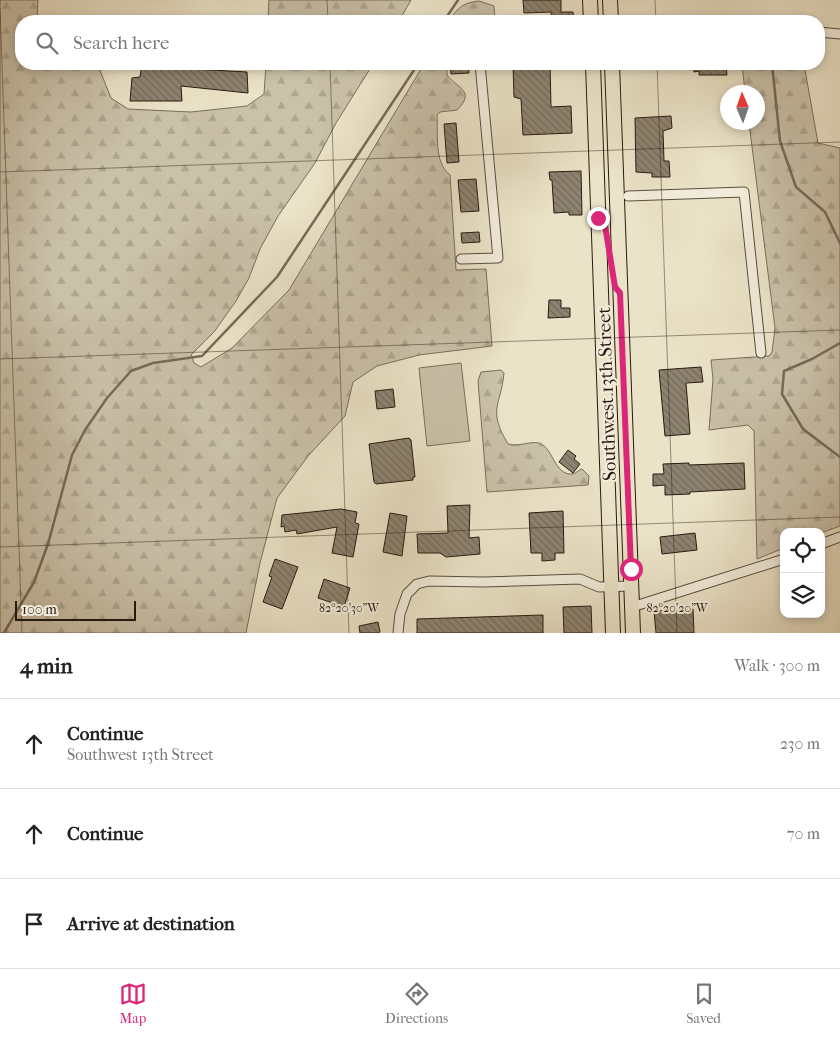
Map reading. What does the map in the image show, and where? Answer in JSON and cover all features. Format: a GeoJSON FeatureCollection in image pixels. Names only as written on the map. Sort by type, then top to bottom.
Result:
{"type":"FeatureCollection","features":[{"type":"Feature","properties":{"kind":"main road"},"geometry":{"type":"LineString","coordinates":[[590,0],[591,15]]}},
{"type":"Feature","properties":{"kind":"main road"},"geometry":{"type":"LineString","coordinates":[[610,0],[611,15]]}},
{"type":"Feature","properties":{"kind":"main road","name":"Southwest 13th Street"},"geometry":{"type":"LineString","coordinates":[[593,70],[613,633]]}},
{"type":"Feature","properties":{"kind":"main road","name":"Southwest 13th Street"},"geometry":{"type":"LineString","coordinates":[[612,70],[622,196],[620,293],[633,633]]}},
{"type":"Feature","properties":{"kind":"main road"},"geometry":{"type":"LineString","coordinates":[[598,197],[622,196]]}},
{"type":"Feature","properties":{"kind":"main road"},"geometry":{"type":"LineString","coordinates":[[598,218],[605,225],[615,287],[620,293]]}},
{"type":"Feature","properties":{"kind":"main road"},"geometry":{"type":"LineString","coordinates":[[604,393],[624,393]]}},
{"type":"Feature","properties":{"kind":"street"},"geometry":{"type":"LineString","coordinates":[[825,33],[840,34]]}},
{"type":"Feature","properties":{"kind":"street"},"geometry":{"type":"LineString","coordinates":[[461,259],[498,258],[481,70]]}},
{"type":"Feature","properties":{"kind":"street"},"geometry":{"type":"LineString","coordinates":[[622,196],[744,192],[761,353]]}},
{"type":"Feature","properties":{"kind":"street"},"geometry":{"type":"LineString","coordinates":[[825,542],[840,536]]}},
{"type":"Feature","properties":{"kind":"street"},"geometry":{"type":"LineString","coordinates":[[632,607],[780,561]]}},
{"type":"Feature","properties":{"kind":"street"},"geometry":{"type":"LineString","coordinates":[[398,633],[405,599],[418,584],[429,581],[483,582],[580,579],[599,587],[632,586]]}},
{"type":"Feature","properties":{"kind":"green space"},"geometry":{"type":"Polygon","coordinates":[[[0,0],[38,0],[37,15],[15,15],[15,70],[100,70],[111,98],[128,109],[191,112],[247,106],[264,94],[266,70],[369,70],[336,123],[315,163],[278,216],[260,249],[249,278],[236,301],[214,332],[191,355],[194,363],[201,367],[232,348],[289,290],[420,70],[447,70],[447,75],[465,94],[462,104],[457,110],[440,112],[437,115],[439,156],[445,170],[450,175],[456,270],[486,269],[492,346],[419,355],[377,366],[353,382],[345,416],[308,456],[277,498],[260,563],[246,633],[0,633],[0,0]]]}},
{"type":"Feature","properties":{"kind":"green space"},"geometry":{"type":"Polygon","coordinates":[[[269,0],[411,0],[402,15],[268,15],[269,0]]]}},
{"type":"Feature","properties":{"kind":"green space"},"geometry":{"type":"Polygon","coordinates":[[[479,1],[494,6],[495,15],[453,15],[461,6],[479,1]]]}},
{"type":"Feature","properties":{"kind":"green space"},"geometry":{"type":"Polygon","coordinates":[[[743,70],[805,70],[818,143],[840,148],[840,526],[825,532],[825,528],[780,528],[780,550],[757,559],[754,431],[748,425],[709,430],[713,379],[711,360],[769,356],[772,352],[775,328],[750,130],[765,130],[765,85],[744,85],[743,70]]]}},
{"type":"Feature","properties":{"kind":"green space"},"geometry":{"type":"Polygon","coordinates":[[[461,363],[470,441],[427,446],[419,368],[461,363]]]}},
{"type":"Feature","properties":{"kind":"green space"},"geometry":{"type":"Polygon","coordinates":[[[501,370],[504,373],[497,415],[498,423],[508,444],[539,443],[548,450],[561,470],[573,474],[582,469],[589,476],[588,485],[487,492],[478,381],[481,372],[501,370]]]}},
{"type":"Feature","properties":{"kind":"building"},"geometry":{"type":"Polygon","coordinates":[[[523,0],[561,0],[561,12],[573,12],[573,15],[551,15],[551,12],[524,13],[523,0]]]}},
{"type":"Feature","properties":{"kind":"building"},"geometry":{"type":"Polygon","coordinates":[[[141,70],[247,72],[248,93],[181,86],[182,101],[130,101],[132,78],[140,77],[141,70]]]}},
{"type":"Feature","properties":{"kind":"building"},"geometry":{"type":"Polygon","coordinates":[[[451,70],[469,70],[469,73],[451,74],[451,70]]]}},
{"type":"Feature","properties":{"kind":"building"},"geometry":{"type":"Polygon","coordinates":[[[513,70],[550,70],[551,107],[571,106],[572,133],[523,135],[521,99],[514,97],[513,70]]]}},
{"type":"Feature","properties":{"kind":"building"},"geometry":{"type":"Polygon","coordinates":[[[694,70],[726,70],[727,75],[699,75],[699,71],[694,72],[694,70]]]}},
{"type":"Feature","properties":{"kind":"building"},"geometry":{"type":"Polygon","coordinates":[[[671,116],[672,128],[663,131],[664,161],[669,161],[670,177],[652,177],[652,173],[636,172],[635,118],[671,116]]]}},
{"type":"Feature","properties":{"kind":"building"},"geometry":{"type":"Polygon","coordinates":[[[456,123],[459,162],[447,163],[444,124],[456,123]]]}},
{"type":"Feature","properties":{"kind":"building"},"geometry":{"type":"Polygon","coordinates":[[[581,171],[582,215],[569,215],[569,212],[554,213],[552,180],[550,180],[549,172],[581,171]]]}},
{"type":"Feature","properties":{"kind":"building"},"geometry":{"type":"Polygon","coordinates":[[[476,179],[479,211],[461,212],[458,180],[476,179]]]}},
{"type":"Feature","properties":{"kind":"building"},"geometry":{"type":"Polygon","coordinates":[[[479,232],[480,242],[462,243],[461,233],[479,232]]]}},
{"type":"Feature","properties":{"kind":"building"},"geometry":{"type":"Polygon","coordinates":[[[549,300],[561,300],[561,308],[570,308],[570,317],[548,318],[549,300]]]}},
{"type":"Feature","properties":{"kind":"building"},"geometry":{"type":"Polygon","coordinates":[[[701,367],[703,382],[686,383],[690,434],[665,436],[659,370],[701,367]]]}},
{"type":"Feature","properties":{"kind":"building"},"geometry":{"type":"Polygon","coordinates":[[[393,389],[395,407],[377,409],[375,391],[393,389]]]}},
{"type":"Feature","properties":{"kind":"building"},"geometry":{"type":"Polygon","coordinates":[[[409,438],[411,440],[415,477],[413,477],[413,480],[376,484],[374,482],[369,444],[409,438]]]}},
{"type":"Feature","properties":{"kind":"building"},"geometry":{"type":"Polygon","coordinates":[[[568,450],[576,456],[574,459],[580,464],[573,473],[559,462],[568,450]]]}},
{"type":"Feature","properties":{"kind":"building"},"geometry":{"type":"Polygon","coordinates":[[[689,463],[689,465],[744,463],[745,489],[665,495],[665,485],[653,486],[653,474],[664,474],[663,464],[689,463]]]}},
{"type":"Feature","properties":{"kind":"building"},"geometry":{"type":"Polygon","coordinates":[[[470,505],[469,538],[479,537],[480,554],[446,557],[440,553],[418,553],[417,534],[448,533],[447,506],[470,505]]]}},
{"type":"Feature","properties":{"kind":"building"},"geometry":{"type":"Polygon","coordinates":[[[341,509],[357,512],[355,523],[359,524],[353,557],[332,553],[337,527],[297,534],[296,530],[285,532],[284,526],[281,527],[282,515],[341,509]]]}},
{"type":"Feature","properties":{"kind":"building"},"geometry":{"type":"Polygon","coordinates":[[[563,511],[564,553],[555,553],[555,560],[542,561],[542,553],[531,553],[529,513],[563,511]]]}},
{"type":"Feature","properties":{"kind":"building"},"geometry":{"type":"Polygon","coordinates":[[[390,513],[407,516],[402,556],[383,552],[390,513]]]}},
{"type":"Feature","properties":{"kind":"building"},"geometry":{"type":"Polygon","coordinates":[[[695,533],[697,550],[662,554],[660,537],[695,533]]]}},
{"type":"Feature","properties":{"kind":"building"},"geometry":{"type":"Polygon","coordinates":[[[275,559],[298,567],[282,609],[263,602],[272,577],[269,576],[275,559]]]}},
{"type":"Feature","properties":{"kind":"building"},"geometry":{"type":"Polygon","coordinates":[[[324,579],[350,588],[344,607],[318,598],[324,579]]]}},
{"type":"Feature","properties":{"kind":"building"},"geometry":{"type":"Polygon","coordinates":[[[591,606],[592,633],[564,633],[563,607],[591,606]]]}},
{"type":"Feature","properties":{"kind":"building"},"geometry":{"type":"Polygon","coordinates":[[[693,609],[694,633],[656,633],[654,611],[693,609]]]}},
{"type":"Feature","properties":{"kind":"building"},"geometry":{"type":"Polygon","coordinates":[[[543,615],[543,633],[417,633],[417,619],[543,615]]]}},
{"type":"Feature","properties":{"kind":"building"},"geometry":{"type":"Polygon","coordinates":[[[378,622],[380,632],[360,633],[359,626],[378,622]]]}},
{"type":"Feature","properties":{"kind":"waterway"},"geometry":{"type":"LineString","coordinates":[[448,15],[458,0]]}},
{"type":"Feature","properties":{"kind":"waterway"},"geometry":{"type":"LineString","coordinates":[[4,633],[34,582],[48,544],[72,455],[85,430],[107,398],[131,371],[153,363],[202,356],[277,277],[414,70]]}},
{"type":"Feature","properties":{"kind":"waterway"},"geometry":{"type":"LineString","coordinates":[[773,70],[780,141],[796,187],[825,212],[840,243]]}},
{"type":"Feature","properties":{"kind":"waterway"},"geometry":{"type":"LineString","coordinates":[[840,343],[812,359],[784,371],[782,394],[803,429],[840,457]]}},
{"type":"Feature","properties":{"kind":"route"},"geometry":{"type":"LineString","coordinates":[[598,218],[605,225],[615,287],[620,293],[631,569]]}}]}
